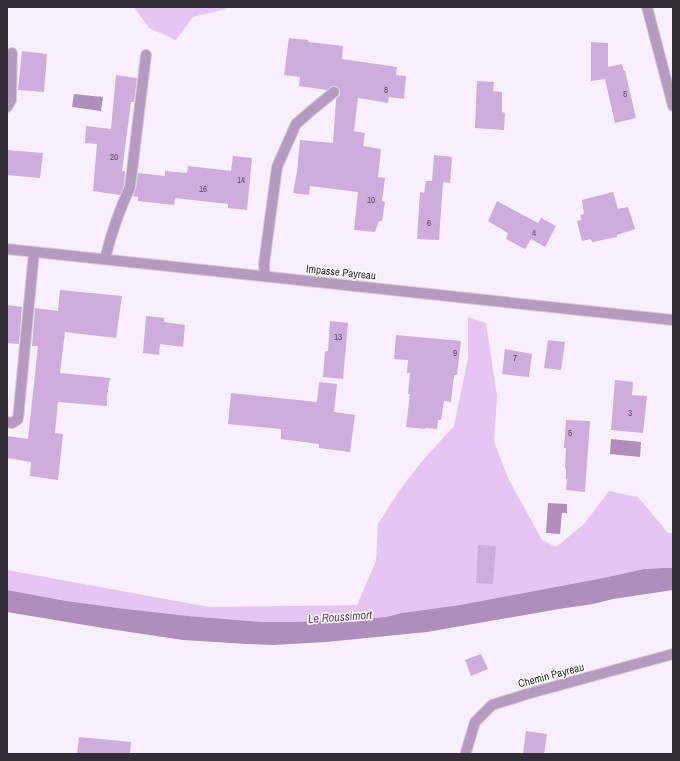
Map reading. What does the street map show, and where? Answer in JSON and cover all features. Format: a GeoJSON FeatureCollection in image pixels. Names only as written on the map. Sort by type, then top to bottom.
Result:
{"type":"FeatureCollection","features":[{"type":"Feature","properties":{"kind":"street"},"geometry":{"type":"LineString","coordinates":[[647,7],[673,106]]}},
{"type":"Feature","properties":{"kind":"street"},"geometry":{"type":"LineString","coordinates":[[7,107],[11,100],[12,53]]}},
{"type":"Feature","properties":{"kind":"street"},"geometry":{"type":"LineString","coordinates":[[105,259],[110,238],[130,187],[146,55]]}},
{"type":"Feature","properties":{"kind":"street"},"geometry":{"type":"LineString","coordinates":[[265,276],[264,264],[277,167],[296,124],[334,92]]}},
{"type":"Feature","properties":{"kind":"street","name":"Impasse Payreau"},"geometry":{"type":"LineString","coordinates":[[7,249],[673,320]]}},
{"type":"Feature","properties":{"kind":"street"},"geometry":{"type":"LineString","coordinates":[[7,422],[12,423],[18,419],[34,252]]}},
{"type":"Feature","properties":{"kind":"street","name":"Chemin Payreau"},"geometry":{"type":"LineString","coordinates":[[466,754],[475,722],[492,705],[673,654]]}},
{"type":"Feature","properties":{"kind":"shaded area"},"geometry":{"type":"Polygon","coordinates":[[[134,7],[228,7],[222,10],[193,17],[176,40],[149,28],[134,7]]]}},
{"type":"Feature","properties":{"kind":"shaded area"},"geometry":{"type":"Polygon","coordinates":[[[74,94],[103,97],[101,111],[72,107],[74,94]]]}},
{"type":"Feature","properties":{"kind":"shaded area"},"geometry":{"type":"Polygon","coordinates":[[[468,317],[486,323],[497,396],[494,441],[508,478],[542,540],[556,547],[584,524],[609,491],[638,497],[668,533],[673,533],[673,568],[644,569],[460,605],[402,613],[386,617],[274,623],[188,616],[118,608],[67,601],[7,590],[7,570],[209,607],[357,605],[376,561],[378,524],[399,491],[423,460],[454,426],[468,358],[468,317]]]}},
{"type":"Feature","properties":{"kind":"shaded area"},"geometry":{"type":"Polygon","coordinates":[[[611,439],[641,442],[640,457],[610,454],[611,439]]]}},
{"type":"Feature","properties":{"kind":"shaded area"},"geometry":{"type":"Polygon","coordinates":[[[548,503],[567,504],[567,513],[562,513],[560,534],[546,533],[548,503]]]}},
{"type":"Feature","properties":{"kind":"shaded area"},"geometry":{"type":"Polygon","coordinates":[[[673,568],[673,590],[613,599],[593,604],[427,632],[326,642],[273,645],[183,640],[7,612],[7,590],[67,601],[188,616],[263,622],[350,620],[386,617],[402,613],[460,605],[644,569],[673,568]]]}},
{"type":"Feature","properties":{"kind":"building"},"geometry":{"type":"Polygon","coordinates":[[[289,38],[343,46],[342,59],[397,67],[396,75],[406,76],[404,99],[389,97],[388,103],[358,98],[354,131],[365,133],[363,146],[381,149],[378,177],[385,178],[382,201],[385,202],[382,221],[379,221],[375,232],[354,230],[358,192],[310,186],[309,195],[293,193],[297,172],[300,140],[333,143],[336,99],[340,95],[340,91],[336,86],[333,86],[327,90],[299,86],[300,77],[284,75],[289,38]]]}},
{"type":"Feature","properties":{"kind":"building"},"geometry":{"type":"Polygon","coordinates":[[[591,42],[608,43],[608,67],[622,64],[636,118],[615,123],[605,79],[591,81],[591,42]]]}},
{"type":"Feature","properties":{"kind":"building"},"geometry":{"type":"Polygon","coordinates":[[[22,51],[47,54],[44,92],[18,90],[22,51]]]}},
{"type":"Feature","properties":{"kind":"building"},"geometry":{"type":"Polygon","coordinates":[[[116,75],[137,78],[134,102],[131,102],[122,171],[125,171],[124,185],[120,195],[93,191],[97,144],[85,143],[86,126],[111,129],[116,75]]]}},
{"type":"Feature","properties":{"kind":"building"},"geometry":{"type":"Polygon","coordinates":[[[477,81],[494,82],[493,91],[502,92],[502,112],[505,113],[504,130],[475,128],[477,81]]]}},
{"type":"Feature","properties":{"kind":"building"},"geometry":{"type":"Polygon","coordinates":[[[7,150],[43,153],[40,178],[7,175],[7,150]]]}},
{"type":"Feature","properties":{"kind":"building"},"geometry":{"type":"Polygon","coordinates":[[[434,155],[452,157],[450,183],[443,182],[439,240],[417,239],[420,192],[424,193],[426,181],[432,181],[434,155]]]}},
{"type":"Feature","properties":{"kind":"building"},"geometry":{"type":"Polygon","coordinates":[[[233,156],[252,158],[247,210],[228,208],[228,204],[175,198],[174,205],[138,201],[138,197],[133,196],[136,188],[138,173],[165,176],[165,171],[187,173],[188,166],[231,171],[233,156]]]}},
{"type":"Feature","properties":{"kind":"building"},"geometry":{"type":"Polygon","coordinates":[[[613,192],[618,209],[628,207],[635,229],[617,235],[617,237],[592,242],[591,239],[582,241],[577,221],[582,220],[580,215],[584,214],[582,200],[613,192]]]}},
{"type":"Feature","properties":{"kind":"building"},"geometry":{"type":"Polygon","coordinates":[[[497,201],[538,223],[541,218],[556,226],[545,247],[531,239],[525,249],[506,239],[508,233],[488,221],[497,201]]]}},
{"type":"Feature","properties":{"kind":"building"},"geometry":{"type":"Polygon","coordinates":[[[60,290],[122,296],[116,338],[65,332],[60,373],[110,378],[107,406],[58,402],[55,433],[63,434],[58,480],[30,476],[31,462],[7,458],[7,436],[28,439],[38,346],[32,346],[35,308],[58,311],[60,290]]]}},
{"type":"Feature","properties":{"kind":"building"},"geometry":{"type":"Polygon","coordinates":[[[7,305],[22,307],[19,344],[7,343],[7,305]]]}},
{"type":"Feature","properties":{"kind":"building"},"geometry":{"type":"Polygon","coordinates":[[[146,316],[164,318],[164,322],[185,325],[183,347],[160,344],[159,355],[143,353],[146,316]]]}},
{"type":"Feature","properties":{"kind":"building"},"geometry":{"type":"Polygon","coordinates":[[[330,321],[348,323],[343,379],[323,377],[325,351],[328,351],[330,321]]]}},
{"type":"Feature","properties":{"kind":"building"},"geometry":{"type":"Polygon","coordinates":[[[396,335],[461,341],[457,375],[454,375],[451,402],[444,401],[441,420],[438,420],[437,429],[406,427],[410,394],[408,394],[410,373],[407,373],[408,360],[394,359],[396,335]]]}},
{"type":"Feature","properties":{"kind":"building"},"geometry":{"type":"Polygon","coordinates":[[[548,340],[565,342],[561,370],[544,368],[548,340]]]}},
{"type":"Feature","properties":{"kind":"building"},"geometry":{"type":"Polygon","coordinates":[[[505,349],[532,354],[529,377],[502,374],[505,349]]]}},
{"type":"Feature","properties":{"kind":"building"},"geometry":{"type":"Polygon","coordinates":[[[615,380],[633,382],[632,395],[647,396],[643,433],[611,430],[615,380]]]}},
{"type":"Feature","properties":{"kind":"building"},"geometry":{"type":"Polygon","coordinates":[[[319,382],[337,384],[334,412],[355,415],[350,452],[319,448],[319,444],[281,439],[281,429],[228,424],[231,393],[317,402],[319,382]]]}},
{"type":"Feature","properties":{"kind":"building"},"geometry":{"type":"Polygon","coordinates":[[[566,420],[590,421],[585,492],[566,490],[566,448],[564,448],[566,420]]]}},
{"type":"Feature","properties":{"kind":"building"},"geometry":{"type":"Polygon","coordinates":[[[478,545],[496,546],[493,584],[476,583],[478,545]]]}},
{"type":"Feature","properties":{"kind":"building"},"geometry":{"type":"Polygon","coordinates":[[[481,654],[488,669],[471,676],[465,660],[481,654]]]}},
{"type":"Feature","properties":{"kind":"building"},"geometry":{"type":"Polygon","coordinates":[[[526,731],[547,734],[544,754],[523,754],[526,731]]]}},
{"type":"Feature","properties":{"kind":"building"},"geometry":{"type":"Polygon","coordinates":[[[79,737],[131,742],[130,754],[77,754],[79,737]]]}},
{"type":"Feature","properties":{"kind":"water label","name":"Le Roussimort"},"geometry":{"type":"Point","coordinates":[340,617]}}]}
